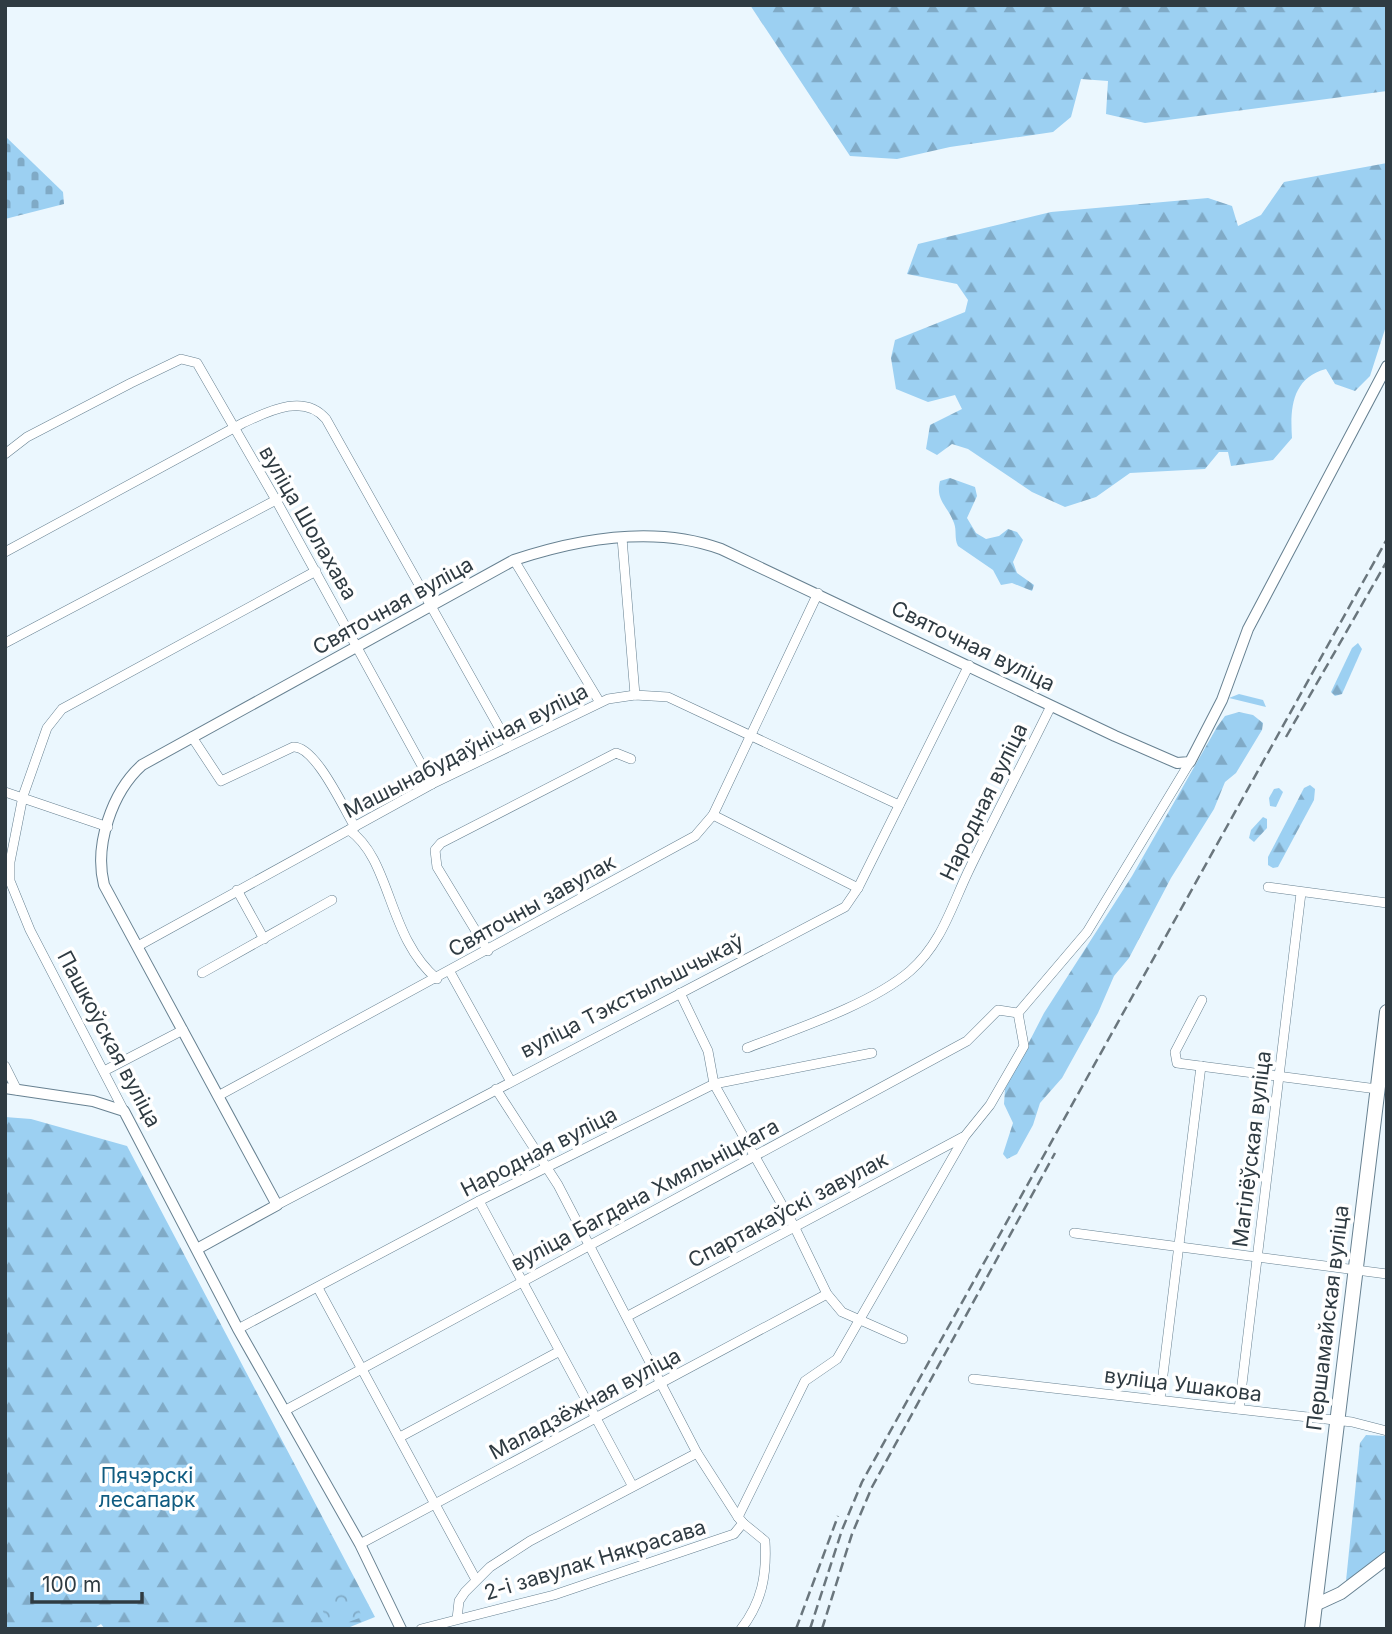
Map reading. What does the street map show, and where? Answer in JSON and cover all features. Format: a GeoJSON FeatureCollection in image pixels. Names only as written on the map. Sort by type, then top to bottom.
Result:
{"type":"FeatureCollection","features":[{"type":"Feature","properties":{"kind":"main road","name":"Першамайская вуліца"},"geometry":{"type":"LineString","coordinates":[[1312,1629],[1355,1270],[1382,1089],[1387,1012]]}},
{"type":"Feature","properties":{"kind":"main road"},"geometry":{"type":"LineString","coordinates":[[1315,1605],[1341,1593],[1387,1558]]}},
{"type":"Feature","properties":{"kind":"street","name":"вуліца Шолахава"},"geometry":{"type":"LineString","coordinates":[[5,454],[27,437],[181,359],[190,359],[197,363],[316,571],[432,784]]}},
{"type":"Feature","properties":{"kind":"street"},"geometry":{"type":"LineString","coordinates":[[740,1520],[806,1381],[837,1359],[965,1136],[990,1105],[1024,1046],[1018,1013],[1087,932],[1189,762],[1222,700],[1248,629],[1387,366]]}},
{"type":"Feature","properties":{"kind":"street"},"geometry":{"type":"LineString","coordinates":[[5,552],[234,428],[270,411],[293,405],[309,406],[319,411],[326,419],[509,745]]}},
{"type":"Feature","properties":{"kind":"street"},"geometry":{"type":"LineString","coordinates":[[5,643],[276,500]]}},
{"type":"Feature","properties":{"kind":"street","name":"Святочная вуліца"},"geometry":{"type":"LineString","coordinates":[[277,1205],[104,885],[99,859],[117,796],[130,776],[142,765],[514,560],[576,542],[677,537],[699,541],[818,593],[1130,742],[1177,763],[1189,762]]}},
{"type":"Feature","properties":{"kind":"street"},"geometry":{"type":"LineString","coordinates":[[622,538],[635,695]]}},
{"type":"Feature","properties":{"kind":"street"},"geometry":{"type":"LineString","coordinates":[[514,560],[598,701]]}},
{"type":"Feature","properties":{"kind":"street","name":"Пашкоўская вуліца"},"geometry":{"type":"LineString","coordinates":[[316,571],[62,709],[47,728],[23,796],[10,862],[13,892],[124,1111],[238,1329],[360,1545],[401,1629]]}},
{"type":"Feature","properties":{"kind":"street"},"geometry":{"type":"LineString","coordinates":[[818,593],[713,816],[858,888]]}},
{"type":"Feature","properties":{"kind":"street","name":"вуліца Тэкстыльшчыкаў"},"geometry":{"type":"LineString","coordinates":[[197,1249],[496,1090],[510,1080],[845,907],[858,888],[970,665]]}},
{"type":"Feature","properties":{"kind":"street","name":"Машынабудаўнічая вуліца"},"geometry":{"type":"LineString","coordinates":[[138,946],[432,784],[598,701],[635,695],[668,697],[749,738],[899,805]]}},
{"type":"Feature","properties":{"kind":"street","name":"Народная вуліца"},"geometry":{"type":"LineString","coordinates":[[747,1048],[897,982],[921,961],[939,939],[968,872],[1051,706]]}},
{"type":"Feature","properties":{"kind":"street"},"geometry":{"type":"LineString","coordinates":[[192,737],[222,781],[293,747],[305,750],[317,763],[352,829],[370,852],[408,945],[420,964],[437,979]]}},
{"type":"Feature","properties":{"kind":"street"},"geometry":{"type":"LineString","coordinates":[[488,951],[437,867],[435,850],[441,843],[616,753],[631,759]]}},
{"type":"Feature","properties":{"kind":"street"},"geometry":{"type":"LineString","coordinates":[[5,792],[108,827]]}},
{"type":"Feature","properties":{"kind":"street","name":"Святочны завулак"},"geometry":{"type":"LineString","coordinates":[[218,1096],[450,972],[695,836],[713,816]]}},
{"type":"Feature","properties":{"kind":"street"},"geometry":{"type":"LineString","coordinates":[[1268,887],[1387,903]]}},
{"type":"Feature","properties":{"kind":"street"},"geometry":{"type":"LineString","coordinates":[[237,890],[264,939]]}},
{"type":"Feature","properties":{"kind":"street","name":"Магілёўская вуліца"},"geometry":{"type":"LineString","coordinates":[[1238,1409],[1301,893]]}},
{"type":"Feature","properties":{"kind":"street"},"geometry":{"type":"LineString","coordinates":[[202,973],[332,900]]}},
{"type":"Feature","properties":{"kind":"street"},"geometry":{"type":"LineString","coordinates":[[450,972],[510,1080]]}},
{"type":"Feature","properties":{"kind":"street"},"geometry":{"type":"LineString","coordinates":[[680,993],[708,1051],[714,1084],[794,1226],[827,1294],[842,1311],[903,1339]]}},
{"type":"Feature","properties":{"kind":"street"},"geometry":{"type":"LineString","coordinates":[[1202,1000],[1175,1052],[1177,1063],[1382,1089]]}},
{"type":"Feature","properties":{"kind":"street","name":"вуліца Багдана Хмяльніцкага"},"geometry":{"type":"LineString","coordinates":[[284,1411],[589,1243],[967,1041],[998,1010],[1018,1013]]}},
{"type":"Feature","properties":{"kind":"street"},"geometry":{"type":"LineString","coordinates":[[104,1071],[183,1030]]}},
{"type":"Feature","properties":{"kind":"street","name":"Народная вуліца"},"geometry":{"type":"LineString","coordinates":[[238,1329],[479,1200],[714,1084],[872,1053]]}},
{"type":"Feature","properties":{"kind":"street"},"geometry":{"type":"LineString","coordinates":[[5,1066],[11,1089],[93,1101],[124,1111]]}},
{"type":"Feature","properties":{"kind":"street"},"geometry":{"type":"LineString","coordinates":[[1160,1399],[1181,1248],[1200,1066]]}},
{"type":"Feature","properties":{"kind":"street"},"geometry":{"type":"LineString","coordinates":[[496,1090],[558,1185],[697,1453],[740,1520],[765,1541],[766,1562],[762,1594],[755,1611],[741,1629]]}},
{"type":"Feature","properties":{"kind":"street","name":"Спартакаўскі завулак"},"geometry":{"type":"LineString","coordinates":[[628,1316],[965,1136]]}},
{"type":"Feature","properties":{"kind":"street"},"geometry":{"type":"LineString","coordinates":[[479,1200],[558,1352],[632,1485]]}},
{"type":"Feature","properties":{"kind":"street"},"geometry":{"type":"LineString","coordinates":[[1074,1233],[1387,1274]]}},
{"type":"Feature","properties":{"kind":"street"},"geometry":{"type":"LineString","coordinates":[[318,1288],[475,1578]]}},
{"type":"Feature","properties":{"kind":"street","name":"Маладзёжная вуліца"},"geometry":{"type":"LineString","coordinates":[[360,1545],[827,1294]]}},
{"type":"Feature","properties":{"kind":"street"},"geometry":{"type":"LineString","coordinates":[[400,1437],[558,1352]]}},
{"type":"Feature","properties":{"kind":"street","name":"вуліца Ушакова"},"geometry":{"type":"LineString","coordinates":[[973,1379],[1337,1420],[1387,1431]]}},
{"type":"Feature","properties":{"kind":"street"},"geometry":{"type":"LineString","coordinates":[[457,1619],[459,1601],[475,1578],[530,1541],[697,1453]]}},
{"type":"Feature","properties":{"kind":"street","name":"2-і завулак Някрасава"},"geometry":{"type":"LineString","coordinates":[[421,1629],[554,1595],[681,1555],[734,1534],[740,1520]]}},
{"type":"Feature","properties":{"kind":"green space"},"geometry":{"type":"Polygon","coordinates":[[[750,5],[1387,5],[1387,91],[1145,123],[1106,114],[1108,81],[1081,79],[1071,117],[1053,132],[950,147],[897,159],[850,156],[750,5]]]}},
{"type":"Feature","properties":{"kind":"green space"},"geometry":{"type":"Polygon","coordinates":[[[5,136],[63,192],[64,204],[5,219],[5,136]]]}},
{"type":"Feature","properties":{"kind":"green space"},"geometry":{"type":"Polygon","coordinates":[[[1387,163],[1387,323],[1370,376],[1355,391],[1335,384],[1326,369],[1306,379],[1293,405],[1292,438],[1273,460],[1231,466],[1228,452],[1219,452],[1205,469],[1130,473],[1096,497],[1065,507],[1032,492],[968,449],[952,444],[937,455],[926,449],[930,425],[962,409],[955,395],[928,402],[896,389],[891,358],[895,340],[965,312],[968,300],[957,284],[907,274],[918,244],[1051,212],[1208,198],[1232,206],[1238,226],[1261,215],[1284,182],[1387,163]]]}},
{"type":"Feature","properties":{"kind":"green space"},"geometry":{"type":"Polygon","coordinates":[[[950,478],[975,487],[977,496],[967,518],[976,533],[986,539],[999,536],[1008,529],[1017,532],[1023,540],[1013,562],[1017,573],[1034,585],[1032,591],[1012,583],[1001,585],[993,570],[958,546],[954,523],[939,494],[940,481],[950,478]]]}},
{"type":"Feature","properties":{"kind":"green space"},"geometry":{"type":"Polygon","coordinates":[[[1358,643],[1362,649],[1342,694],[1335,696],[1331,692],[1352,648],[1358,643]]]}},
{"type":"Feature","properties":{"kind":"green space"},"geometry":{"type":"Polygon","coordinates":[[[1239,694],[1263,700],[1266,707],[1229,698],[1239,694]]]}},
{"type":"Feature","properties":{"kind":"green space"},"geometry":{"type":"Polygon","coordinates":[[[1239,712],[1253,715],[1263,723],[1262,730],[1236,773],[1225,782],[1214,809],[1171,878],[1129,958],[1114,976],[1098,1013],[1062,1078],[1040,1103],[1033,1125],[1017,1154],[1007,1159],[1003,1154],[1013,1123],[1004,1104],[1005,1089],[1044,1013],[1132,876],[1217,727],[1225,716],[1239,712]]]}},
{"type":"Feature","properties":{"kind":"green space"},"geometry":{"type":"Polygon","coordinates":[[[1310,785],[1315,789],[1314,800],[1278,867],[1273,868],[1268,865],[1268,857],[1304,788],[1310,785]]]}},
{"type":"Feature","properties":{"kind":"green space"},"geometry":{"type":"Polygon","coordinates":[[[1279,788],[1283,792],[1276,807],[1270,806],[1269,798],[1274,789],[1279,788]]]}},
{"type":"Feature","properties":{"kind":"green space"},"geometry":{"type":"Polygon","coordinates":[[[1263,817],[1267,819],[1267,828],[1254,842],[1249,838],[1251,830],[1263,817]]]}},
{"type":"Feature","properties":{"kind":"green space","name":"Пячэрскі лесапарк"},"geometry":{"type":"Polygon","coordinates":[[[5,1117],[31,1119],[127,1146],[375,1617],[345,1629],[105,1629],[101,1624],[93,1629],[5,1629],[5,1117]]]}},
{"type":"Feature","properties":{"kind":"green space"},"geometry":{"type":"Polygon","coordinates":[[[1366,1435],[1387,1436],[1387,1554],[1346,1581],[1360,1443],[1366,1435]]]}},
{"type":"Feature","properties":{"kind":"green space"},"geometry":{"type":"Polygon","coordinates":[[[348,1583],[362,1617],[330,1629],[317,1596],[348,1583]]]}},
{"type":"Feature","properties":{"kind":"railway"},"geometry":{"type":"LineString","coordinates":[[810,1629],[842,1530],[862,1482],[1387,539]]}},
{"type":"Feature","properties":{"kind":"railway"},"geometry":{"type":"LineString","coordinates":[[1286,737],[1387,561]]}},
{"type":"Feature","properties":{"kind":"railway"},"geometry":{"type":"LineString","coordinates":[[822,1629],[852,1534],[872,1487],[1055,1153]]}},
{"type":"Feature","properties":{"kind":"railway"},"geometry":{"type":"LineString","coordinates":[[796,1629],[838,1516]]}}]}
